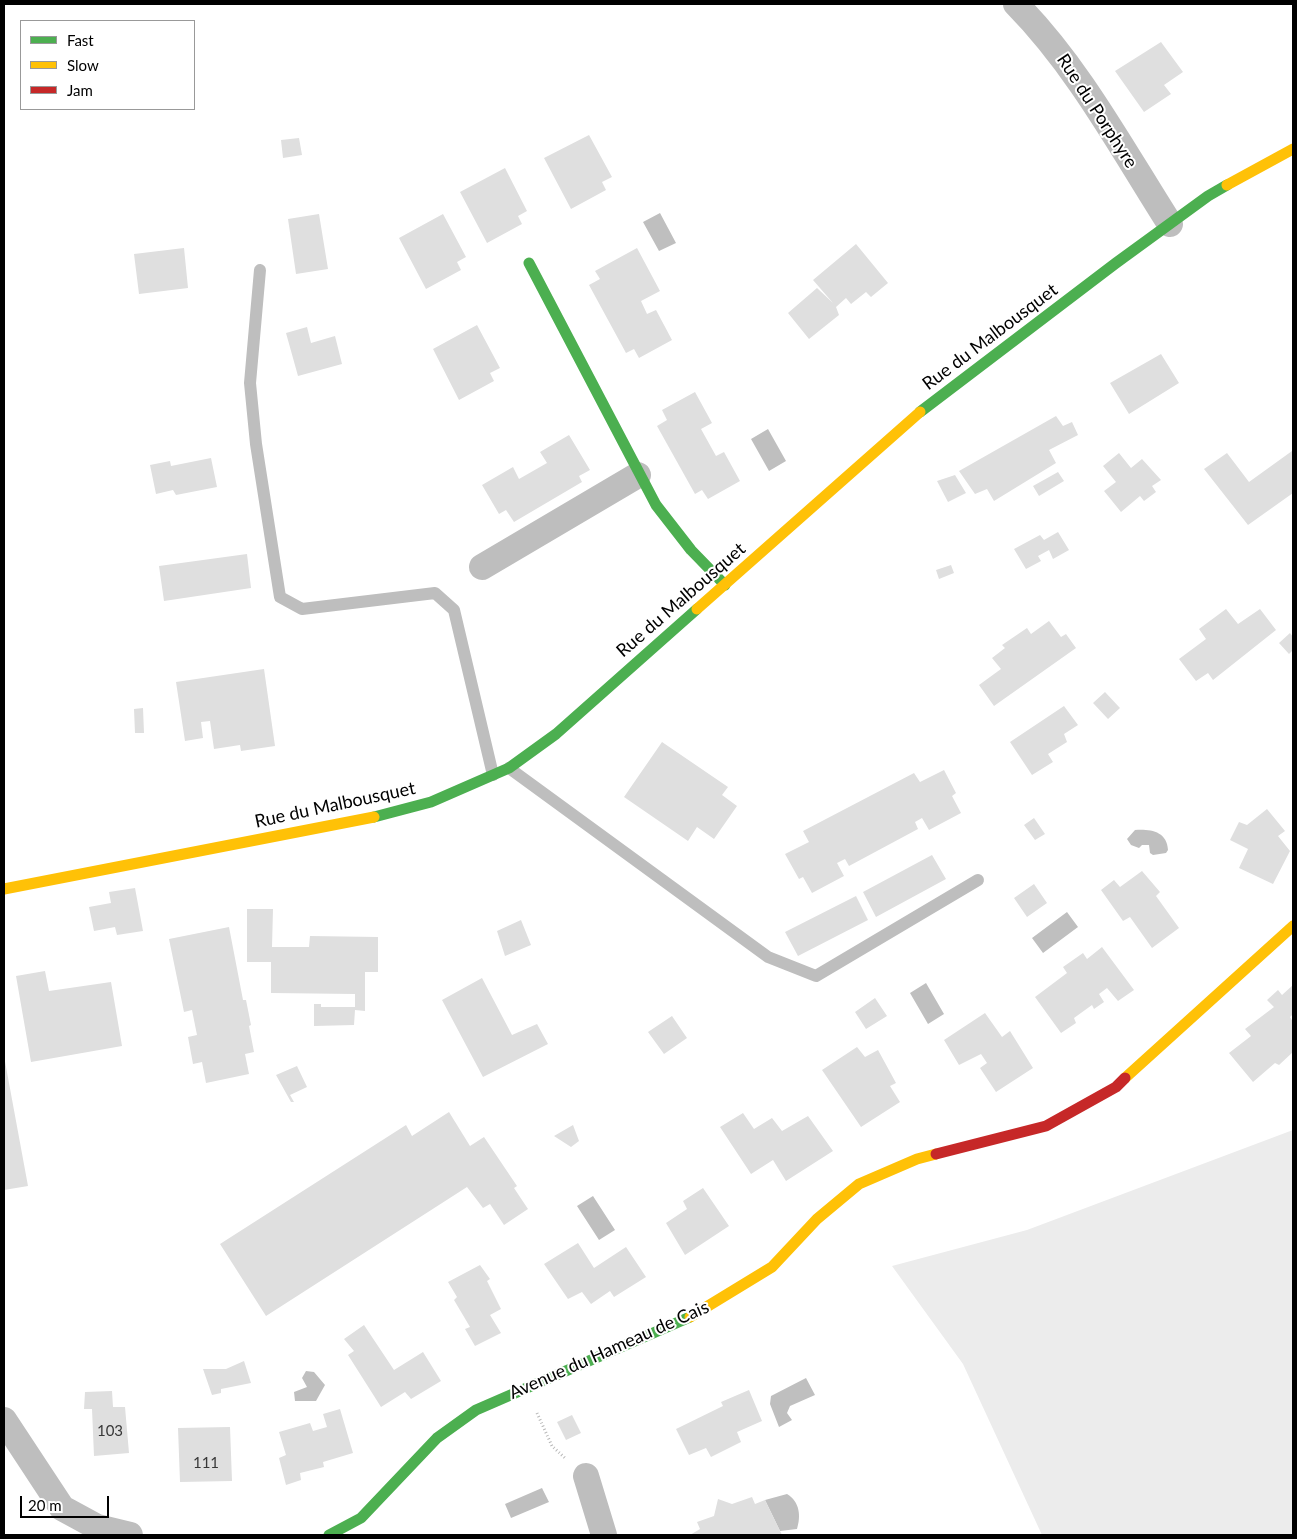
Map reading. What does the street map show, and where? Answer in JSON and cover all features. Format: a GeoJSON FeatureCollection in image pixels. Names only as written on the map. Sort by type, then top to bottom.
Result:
{"type":"FeatureCollection","features":[{"type":"Feature","properties":{"kind":"street","name":"Rue du Porphyre"},"geometry":{"type":"LineString","coordinates":[[1016,4],[1041,29],[1074,72],[1170,224]]}},
{"type":"Feature","properties":{"kind":"street","name":"Rue du Malbousquet"},"geometry":{"type":"LineString","coordinates":[[4,889],[389,814],[431,802],[509,768],[556,734],[916,416],[1208,196],[1293,148]]}},
{"type":"Feature","properties":{"kind":"street"},"geometry":{"type":"LineString","coordinates":[[529,263],[638,476],[661,512],[691,550],[725,584]]}},
{"type":"Feature","properties":{"kind":"street"},"geometry":{"type":"LineString","coordinates":[[482,567],[638,476]]}},
{"type":"Feature","properties":{"kind":"street","name":"Avenue du Hameau de Cais"},"geometry":{"type":"LineString","coordinates":[[329,1535],[361,1518],[437,1438],[476,1410],[700,1314],[772,1268],[817,1219],[859,1184],[916,1158],[1046,1126],[1116,1088],[1293,926]]}},
{"type":"Feature","properties":{"kind":"street"},"geometry":{"type":"LineString","coordinates":[[4,1420],[62,1508],[97,1527],[130,1535]]}},
{"type":"Feature","properties":{"kind":"street"},"geometry":{"type":"LineString","coordinates":[[586,1476],[604,1535]]}},
{"type":"Feature","properties":{"kind":"lane"},"geometry":{"type":"LineString","coordinates":[[260,270],[250,383],[256,444],[280,597],[302,609],[436,593],[454,610],[493,775]]}},
{"type":"Feature","properties":{"kind":"lane"},"geometry":{"type":"LineString","coordinates":[[509,768],[768,957],[816,976],[978,880]]}},
{"type":"Feature","properties":{"kind":"shaded area"},"geometry":{"type":"Polygon","coordinates":[[[660,213],[676,243],[659,251],[643,222],[660,213]]]}},
{"type":"Feature","properties":{"kind":"shaded area"},"geometry":{"type":"Polygon","coordinates":[[[768,429],[786,461],[769,471],[751,439],[768,429]]]}},
{"type":"Feature","properties":{"kind":"shaded area"},"geometry":{"type":"Polygon","coordinates":[[[1135,830],[1157,832],[1165,839],[1168,850],[1166,853],[1153,855],[1150,853],[1149,845],[1142,845],[1139,848],[1131,845],[1127,839],[1135,830]]]}},
{"type":"Feature","properties":{"kind":"shaded area"},"geometry":{"type":"Polygon","coordinates":[[[1067,912],[1078,927],[1043,953],[1032,938],[1067,912]]]}},
{"type":"Feature","properties":{"kind":"shaded area"},"geometry":{"type":"Polygon","coordinates":[[[926,983],[944,1014],[928,1024],[910,993],[926,983]]]}},
{"type":"Feature","properties":{"kind":"shaded area"},"geometry":{"type":"Polygon","coordinates":[[[1293,1130],[1293,1535],[1042,1535],[963,1364],[892,1266],[1027,1230],[1293,1130]]]}},
{"type":"Feature","properties":{"kind":"shaded area"},"geometry":{"type":"Polygon","coordinates":[[[593,1196],[615,1230],[599,1240],[577,1206],[593,1196]]]}},
{"type":"Feature","properties":{"kind":"shaded area"},"geometry":{"type":"Polygon","coordinates":[[[306,1371],[314,1372],[325,1385],[316,1401],[295,1401],[294,1392],[307,1387],[302,1378],[306,1371]]]}},
{"type":"Feature","properties":{"kind":"shaded area"},"geometry":{"type":"Polygon","coordinates":[[[806,1378],[815,1395],[790,1406],[787,1413],[792,1420],[779,1427],[770,1404],[771,1396],[806,1378]]]}},
{"type":"Feature","properties":{"kind":"shaded area"},"geometry":{"type":"Polygon","coordinates":[[[542,1488],[549,1502],[511,1518],[505,1504],[542,1488]]]}},
{"type":"Feature","properties":{"kind":"shaded area"},"geometry":{"type":"Polygon","coordinates":[[[787,1494],[797,1505],[799,1514],[798,1524],[797,1529],[780,1531],[765,1500],[787,1494]]]}},
{"type":"Feature","properties":{"kind":"building"},"geometry":{"type":"Polygon","coordinates":[[[1161,42],[1183,72],[1164,85],[1171,94],[1144,112],[1115,71],[1161,42]]]}},
{"type":"Feature","properties":{"kind":"building"},"geometry":{"type":"Polygon","coordinates":[[[589,135],[612,177],[602,182],[606,190],[571,209],[544,158],[589,135]]]}},
{"type":"Feature","properties":{"kind":"building"},"geometry":{"type":"Polygon","coordinates":[[[299,138],[302,155],[283,158],[281,140],[299,138]]]}},
{"type":"Feature","properties":{"kind":"building"},"geometry":{"type":"Polygon","coordinates":[[[505,168],[527,211],[518,216],[522,224],[487,243],[460,192],[505,168]]]}},
{"type":"Feature","properties":{"kind":"building"},"geometry":{"type":"Polygon","coordinates":[[[319,214],[328,269],[296,274],[288,219],[319,214]]]}},
{"type":"Feature","properties":{"kind":"building"},"geometry":{"type":"Polygon","coordinates":[[[443,214],[466,257],[457,262],[461,270],[426,289],[399,238],[443,214]]]}},
{"type":"Feature","properties":{"kind":"building"},"geometry":{"type":"Polygon","coordinates":[[[856,244],[888,283],[871,297],[866,292],[851,304],[846,298],[836,307],[839,315],[809,339],[788,313],[817,288],[833,303],[813,280],[856,244]]]}},
{"type":"Feature","properties":{"kind":"building"},"geometry":{"type":"Polygon","coordinates":[[[184,248],[188,288],[139,294],[134,254],[184,248]]]}},
{"type":"Feature","properties":{"kind":"building"},"geometry":{"type":"Polygon","coordinates":[[[637,248],[660,291],[641,301],[647,314],[656,310],[672,340],[639,358],[634,349],[626,353],[589,285],[600,279],[595,271],[637,248]]]}},
{"type":"Feature","properties":{"kind":"building"},"geometry":{"type":"Polygon","coordinates":[[[477,325],[500,368],[490,373],[494,381],[459,400],[433,349],[477,325]]]}},
{"type":"Feature","properties":{"kind":"building"},"geometry":{"type":"Polygon","coordinates":[[[307,327],[311,343],[335,336],[342,364],[298,376],[286,333],[307,327]]]}},
{"type":"Feature","properties":{"kind":"building"},"geometry":{"type":"Polygon","coordinates":[[[1161,354],[1179,383],[1129,414],[1110,383],[1161,354]]]}},
{"type":"Feature","properties":{"kind":"building"},"geometry":{"type":"Polygon","coordinates":[[[695,392],[712,423],[701,429],[716,456],[724,452],[740,481],[708,499],[702,490],[695,494],[657,426],[667,420],[662,410],[695,392]]]}},
{"type":"Feature","properties":{"kind":"building"},"geometry":{"type":"Polygon","coordinates":[[[1056,416],[1063,426],[1072,422],[1078,435],[1049,450],[1056,463],[994,501],[987,489],[975,494],[959,471],[1056,416]]]}},
{"type":"Feature","properties":{"kind":"building"},"geometry":{"type":"Polygon","coordinates":[[[569,435],[590,470],[579,476],[582,482],[514,522],[506,510],[499,514],[482,485],[513,467],[519,479],[547,463],[540,452],[569,435]]]}},
{"type":"Feature","properties":{"kind":"building"},"geometry":{"type":"Polygon","coordinates":[[[1292,451],[1293,493],[1248,525],[1204,469],[1227,453],[1249,482],[1292,451]]]}},
{"type":"Feature","properties":{"kind":"building"},"geometry":{"type":"Polygon","coordinates":[[[1119,453],[1131,468],[1142,459],[1161,480],[1152,486],[1156,492],[1144,501],[1140,496],[1121,512],[1104,491],[1116,482],[1103,466],[1119,453]]]}},
{"type":"Feature","properties":{"kind":"building"},"geometry":{"type":"Polygon","coordinates":[[[211,458],[217,487],[176,495],[173,490],[156,494],[150,465],[170,461],[171,466],[211,458]]]}},
{"type":"Feature","properties":{"kind":"building"},"geometry":{"type":"Polygon","coordinates":[[[1058,472],[1064,481],[1039,496],[1033,486],[1058,472]]]}},
{"type":"Feature","properties":{"kind":"building"},"geometry":{"type":"Polygon","coordinates":[[[955,475],[966,493],[948,502],[937,481],[955,475]]]}},
{"type":"Feature","properties":{"kind":"building"},"geometry":{"type":"Polygon","coordinates":[[[1058,532],[1069,550],[1053,559],[1049,550],[1038,556],[1041,561],[1026,569],[1014,549],[1040,535],[1044,540],[1058,532]]]}},
{"type":"Feature","properties":{"kind":"building"},"geometry":{"type":"Polygon","coordinates":[[[247,554],[251,588],[164,601],[159,566],[247,554]]]}},
{"type":"Feature","properties":{"kind":"building"},"geometry":{"type":"Polygon","coordinates":[[[951,565],[954,573],[939,579],[936,570],[951,565]]]}},
{"type":"Feature","properties":{"kind":"building"},"geometry":{"type":"Polygon","coordinates":[[[1226,609],[1238,624],[1260,609],[1276,630],[1213,680],[1208,673],[1196,681],[1179,659],[1206,639],[1199,629],[1226,609]]]}},
{"type":"Feature","properties":{"kind":"building"},"geometry":{"type":"Polygon","coordinates":[[[1049,621],[1061,637],[1066,634],[1076,648],[994,706],[979,685],[1001,669],[992,658],[1005,648],[1002,645],[1027,628],[1031,634],[1049,621]]]}},
{"type":"Feature","properties":{"kind":"building"},"geometry":{"type":"Polygon","coordinates":[[[1290,633],[1293,637],[1293,650],[1289,654],[1279,643],[1290,633]]]}},
{"type":"Feature","properties":{"kind":"building"},"geometry":{"type":"Polygon","coordinates":[[[264,669],[275,746],[241,751],[240,745],[214,749],[210,721],[201,722],[203,738],[185,741],[176,682],[264,669]]]}},
{"type":"Feature","properties":{"kind":"building"},"geometry":{"type":"Polygon","coordinates":[[[1105,692],[1120,708],[1108,719],[1093,703],[1105,692]]]}},
{"type":"Feature","properties":{"kind":"building"},"geometry":{"type":"Polygon","coordinates":[[[1064,706],[1078,725],[1064,734],[1067,742],[1048,754],[1053,762],[1032,775],[1010,742],[1064,706]]]}},
{"type":"Feature","properties":{"kind":"building"},"geometry":{"type":"Polygon","coordinates":[[[143,708],[144,733],[135,733],[134,709],[143,708]]]}},
{"type":"Feature","properties":{"kind":"building"},"geometry":{"type":"Polygon","coordinates":[[[662,742],[728,787],[722,795],[737,806],[714,839],[697,827],[688,841],[624,797],[662,742]]]}},
{"type":"Feature","properties":{"kind":"building"},"geometry":{"type":"Polygon","coordinates":[[[944,770],[956,793],[952,796],[961,813],[929,830],[922,818],[915,822],[918,829],[849,866],[845,859],[837,863],[844,876],[812,893],[803,877],[799,879],[785,854],[809,842],[803,831],[914,773],[920,782],[944,770]]]}},
{"type":"Feature","properties":{"kind":"building"},"geometry":{"type":"Polygon","coordinates":[[[1267,809],[1285,831],[1278,836],[1290,851],[1273,884],[1239,868],[1248,849],[1230,840],[1239,822],[1247,825],[1267,809]]]}},
{"type":"Feature","properties":{"kind":"building"},"geometry":{"type":"Polygon","coordinates":[[[1034,818],[1045,834],[1035,840],[1024,825],[1034,818]]]}},
{"type":"Feature","properties":{"kind":"building"},"geometry":{"type":"Polygon","coordinates":[[[932,855],[946,879],[876,917],[863,892],[932,855]]]}},
{"type":"Feature","properties":{"kind":"building"},"geometry":{"type":"Polygon","coordinates":[[[1142,871],[1160,892],[1156,896],[1179,928],[1152,948],[1130,917],[1123,921],[1101,890],[1114,880],[1120,887],[1142,871]]]}},
{"type":"Feature","properties":{"kind":"building"},"geometry":{"type":"Polygon","coordinates":[[[1034,884],[1047,903],[1027,917],[1014,898],[1034,884]]]}},
{"type":"Feature","properties":{"kind":"building"},"geometry":{"type":"Polygon","coordinates":[[[135,888],[143,931],[117,935],[115,927],[94,931],[89,907],[111,903],[109,892],[135,888]]]}},
{"type":"Feature","properties":{"kind":"building"},"geometry":{"type":"Polygon","coordinates":[[[856,896],[868,920],[798,956],[785,932],[856,896]]]}},
{"type":"Feature","properties":{"kind":"building"},"geometry":{"type":"Polygon","coordinates":[[[247,909],[273,909],[272,947],[309,947],[310,936],[378,937],[378,972],[365,972],[365,1011],[355,1010],[354,1025],[314,1026],[314,1004],[321,1004],[321,1007],[355,1007],[355,994],[271,993],[271,962],[247,962],[247,909]]]}},
{"type":"Feature","properties":{"kind":"building"},"geometry":{"type":"Polygon","coordinates":[[[521,920],[531,945],[505,956],[497,931],[521,920]]]}},
{"type":"Feature","properties":{"kind":"building"},"geometry":{"type":"Polygon","coordinates":[[[229,927],[243,1000],[246,1000],[251,1025],[249,1026],[254,1052],[245,1054],[249,1074],[206,1083],[202,1062],[193,1064],[188,1037],[197,1035],[192,1010],[184,1012],[169,939],[229,927]]]}},
{"type":"Feature","properties":{"kind":"building"},"geometry":{"type":"Polygon","coordinates":[[[1102,947],[1134,990],[1118,1001],[1107,988],[1099,994],[1104,1002],[1094,1009],[1092,1005],[1074,1018],[1076,1023],[1061,1033],[1035,997],[1067,973],[1063,967],[1083,953],[1087,959],[1102,947]]]}},
{"type":"Feature","properties":{"kind":"building"},"geometry":{"type":"Polygon","coordinates":[[[45,971],[49,991],[111,982],[122,1046],[31,1062],[16,976],[45,971]]]}},
{"type":"Feature","properties":{"kind":"building"},"geometry":{"type":"Polygon","coordinates":[[[482,978],[512,1035],[537,1024],[548,1044],[483,1077],[442,1000],[482,978]]]}},
{"type":"Feature","properties":{"kind":"building"},"geometry":{"type":"Polygon","coordinates":[[[1293,985],[1293,1014],[1290,1017],[1293,1022],[1293,1052],[1279,1065],[1275,1063],[1253,1082],[1229,1053],[1251,1036],[1245,1029],[1274,1007],[1267,1000],[1278,990],[1282,995],[1293,985]]]}},
{"type":"Feature","properties":{"kind":"building"},"geometry":{"type":"Polygon","coordinates":[[[875,998],[887,1016],[866,1029],[855,1012],[875,998]]]}},
{"type":"Feature","properties":{"kind":"building"},"geometry":{"type":"Polygon","coordinates":[[[985,1013],[1002,1037],[1010,1031],[1033,1068],[996,1092],[980,1068],[987,1063],[981,1054],[959,1065],[944,1040],[985,1013]]]}},
{"type":"Feature","properties":{"kind":"building"},"geometry":{"type":"Polygon","coordinates":[[[672,1016],[687,1038],[664,1054],[648,1032],[672,1016]]]}},
{"type":"Feature","properties":{"kind":"building"},"geometry":{"type":"Polygon","coordinates":[[[857,1047],[865,1057],[878,1050],[896,1083],[890,1086],[900,1102],[861,1127],[822,1070],[857,1047]]]}},
{"type":"Feature","properties":{"kind":"building"},"geometry":{"type":"Polygon","coordinates":[[[4,1056],[28,1186],[4,1190],[4,1056]]]}},
{"type":"Feature","properties":{"kind":"building"},"geometry":{"type":"Polygon","coordinates":[[[297,1066],[307,1087],[290,1095],[294,1102],[291,1102],[276,1075],[297,1066]]]}},
{"type":"Feature","properties":{"kind":"building"},"geometry":{"type":"Polygon","coordinates":[[[449,1112],[470,1146],[484,1137],[517,1186],[514,1188],[528,1209],[504,1225],[490,1204],[483,1208],[467,1187],[266,1316],[220,1244],[406,1125],[412,1136],[449,1112]]]}},
{"type":"Feature","properties":{"kind":"building"},"geometry":{"type":"Polygon","coordinates":[[[743,1113],[754,1129],[772,1118],[782,1131],[808,1116],[833,1151],[786,1181],[773,1160],[751,1174],[720,1127],[743,1113]]]}},
{"type":"Feature","properties":{"kind":"building"},"geometry":{"type":"Polygon","coordinates":[[[573,1125],[579,1141],[571,1147],[554,1136],[573,1125]]]}},
{"type":"Feature","properties":{"kind":"building"},"geometry":{"type":"Polygon","coordinates":[[[703,1188],[729,1226],[685,1255],[666,1223],[687,1209],[683,1201],[703,1188]]]}},
{"type":"Feature","properties":{"kind":"building"},"geometry":{"type":"Polygon","coordinates":[[[578,1243],[594,1268],[626,1247],[646,1277],[614,1297],[610,1291],[591,1304],[582,1292],[568,1299],[544,1264],[578,1243]]]}},
{"type":"Feature","properties":{"kind":"building"},"geometry":{"type":"Polygon","coordinates":[[[480,1265],[490,1279],[487,1281],[501,1309],[490,1315],[501,1333],[475,1346],[465,1329],[470,1327],[454,1300],[457,1297],[448,1282],[480,1265]]]}},
{"type":"Feature","properties":{"kind":"building"},"geometry":{"type":"Polygon","coordinates":[[[364,1325],[394,1370],[423,1352],[441,1381],[411,1399],[405,1392],[381,1407],[348,1355],[354,1351],[344,1339],[364,1325]]]}},
{"type":"Feature","properties":{"kind":"building"},"geometry":{"type":"Polygon","coordinates":[[[244,1361],[251,1383],[221,1389],[221,1393],[212,1395],[203,1369],[226,1369],[244,1361]]]}},
{"type":"Feature","properties":{"kind":"building"},"geometry":{"type":"Polygon","coordinates":[[[749,1390],[762,1421],[737,1432],[741,1442],[711,1457],[706,1448],[689,1455],[676,1429],[723,1406],[721,1402],[749,1390]]]}},
{"type":"Feature","properties":{"kind":"building"},"geometry":{"type":"Polygon","coordinates":[[[112,1391],[113,1407],[125,1407],[129,1453],[94,1456],[92,1409],[84,1409],[85,1392],[112,1391]]]}},
{"type":"Feature","properties":{"kind":"building"},"geometry":{"type":"Polygon","coordinates":[[[340,1409],[353,1453],[323,1462],[324,1467],[300,1473],[301,1480],[286,1485],[279,1458],[286,1455],[279,1432],[310,1423],[313,1431],[327,1427],[323,1414],[340,1409]]]}},
{"type":"Feature","properties":{"kind":"building"},"geometry":{"type":"Polygon","coordinates":[[[572,1415],[581,1433],[566,1440],[557,1422],[572,1415]]]}},
{"type":"Feature","properties":{"kind":"building"},"geometry":{"type":"Polygon","coordinates":[[[230,1427],[232,1481],[180,1482],[178,1428],[230,1427]]]}},
{"type":"Feature","properties":{"kind":"building"},"geometry":{"type":"Polygon","coordinates":[[[752,1497],[755,1504],[765,1500],[782,1535],[690,1535],[700,1529],[697,1522],[714,1516],[718,1499],[732,1504],[752,1497]]]}},
{"type":"Feature","properties":{"kind":"traffic: fast"},"geometry":{"type":"LineString","coordinates":[[920,412],[1116,263],[1208,196],[1227,185]]}},
{"type":"Feature","properties":{"kind":"traffic: fast"},"geometry":{"type":"LineString","coordinates":[[529,263],[656,505],[691,550],[725,585]]}},
{"type":"Feature","properties":{"kind":"traffic: fast"},"geometry":{"type":"LineString","coordinates":[[374,817],[431,802],[509,768],[556,734],[697,609]]}},
{"type":"Feature","properties":{"kind":"traffic: fast"},"geometry":{"type":"LineString","coordinates":[[329,1535],[361,1518],[437,1438],[476,1410],[690,1317]]}},
{"type":"Feature","properties":{"kind":"traffic: slow"},"geometry":{"type":"LineString","coordinates":[[1227,185],[1293,149]]}},
{"type":"Feature","properties":{"kind":"traffic: slow"},"geometry":{"type":"LineString","coordinates":[[697,609],[920,412]]}},
{"type":"Feature","properties":{"kind":"traffic: slow"},"geometry":{"type":"LineString","coordinates":[[4,889],[374,817]]}},
{"type":"Feature","properties":{"kind":"traffic: slow"},"geometry":{"type":"LineString","coordinates":[[1125,1078],[1293,926]]}},
{"type":"Feature","properties":{"kind":"traffic: slow"},"geometry":{"type":"LineString","coordinates":[[690,1317],[772,1267],[817,1219],[859,1184],[917,1159],[936,1154]]}},
{"type":"Feature","properties":{"kind":"traffic: jam"},"geometry":{"type":"LineString","coordinates":[[936,1154],[1046,1126],[1116,1087],[1125,1078]]}}]}
